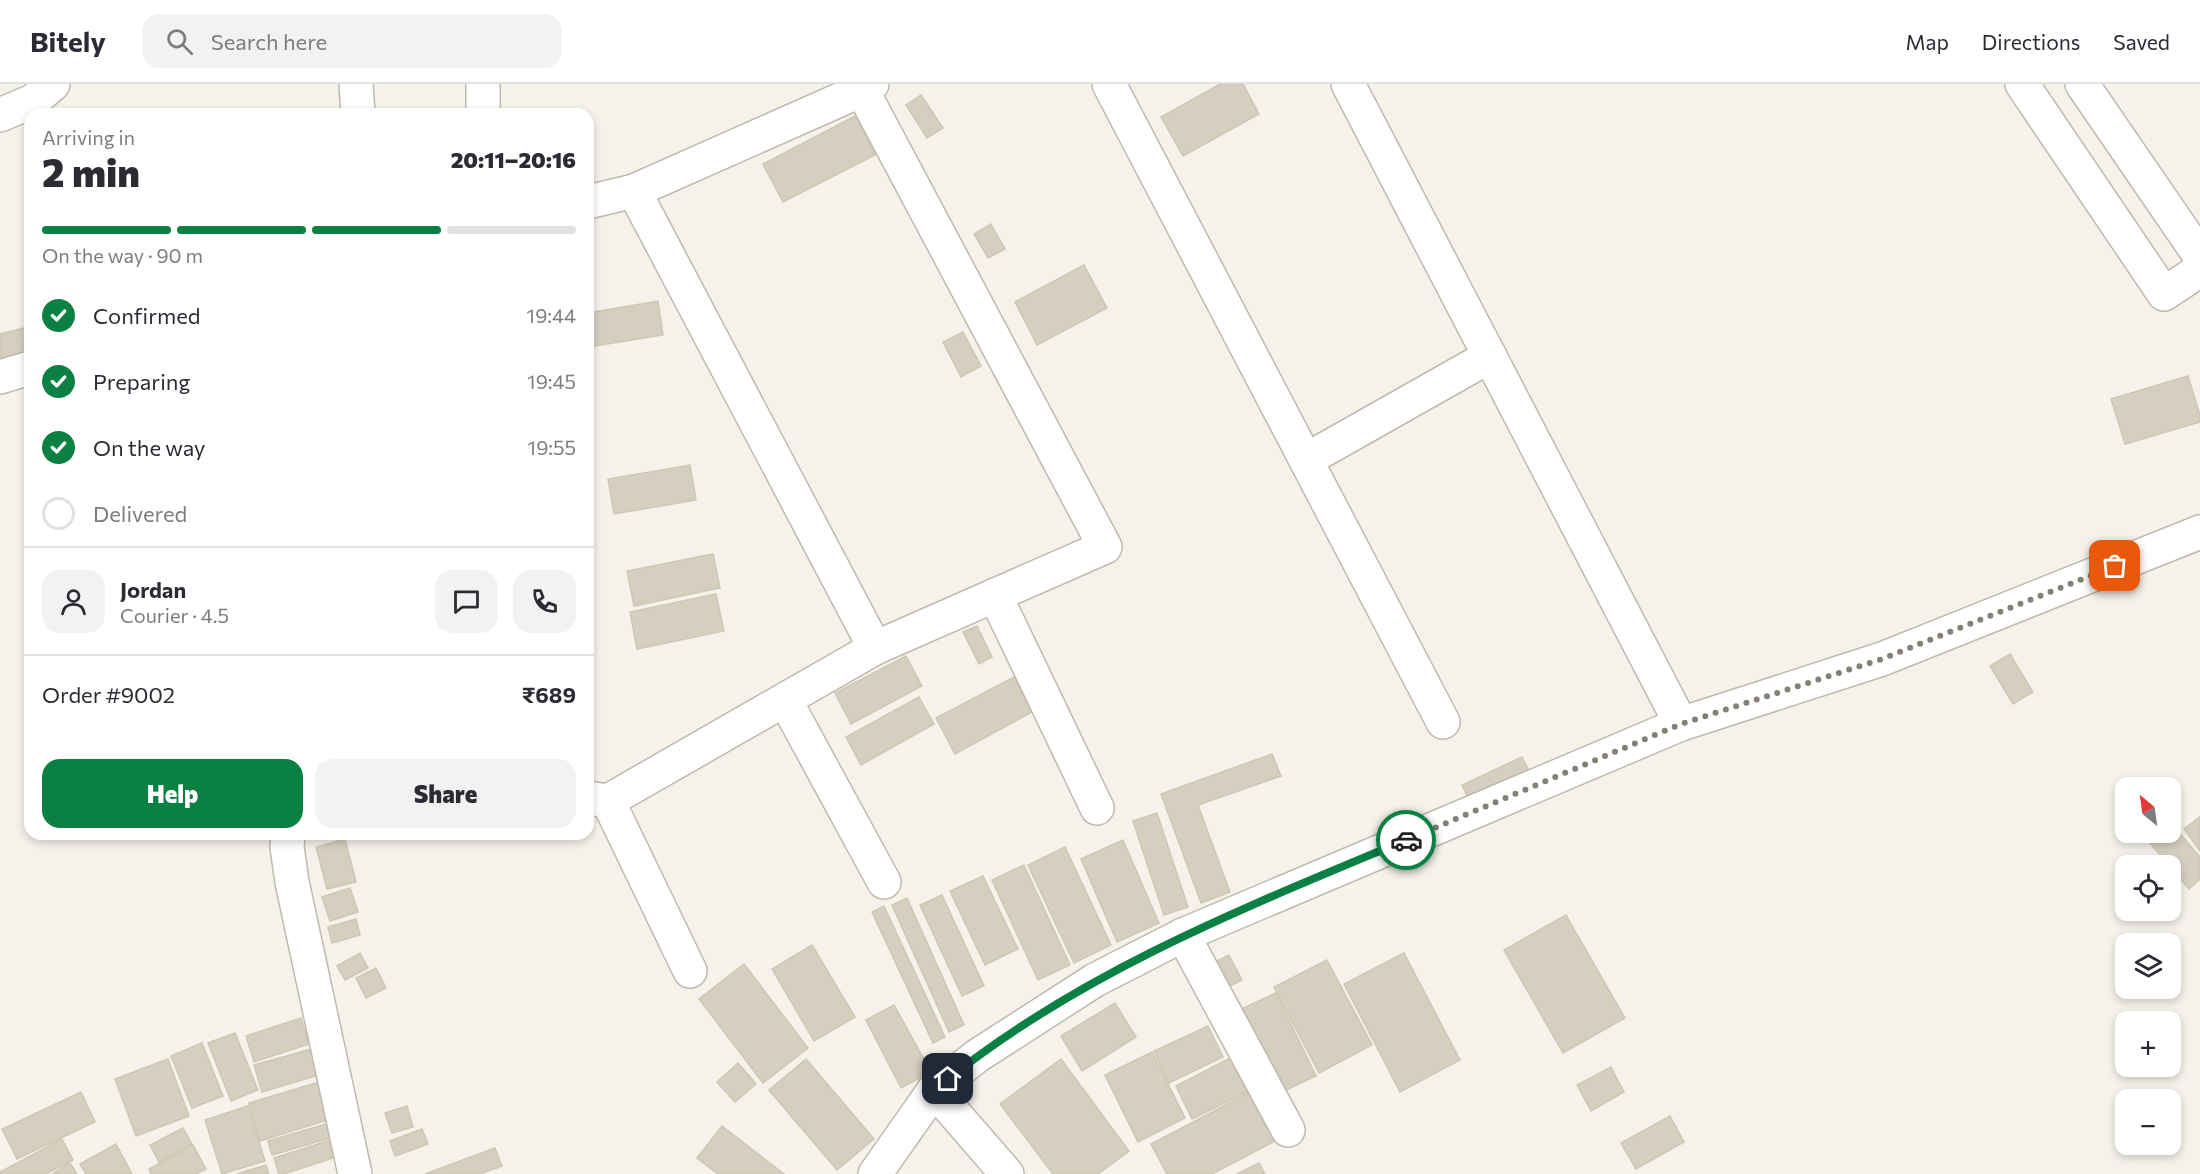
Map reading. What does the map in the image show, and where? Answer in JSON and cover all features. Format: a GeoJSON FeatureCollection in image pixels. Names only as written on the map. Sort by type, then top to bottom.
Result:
{"type":"FeatureCollection","features":[{"type":"Feature","properties":{"kind":"street"},"geometry":{"type":"LineString","coordinates":[[0,115],[33,101],[52,84]]}},
{"type":"Feature","properties":{"kind":"street"},"geometry":{"type":"LineString","coordinates":[[356,84],[358,108]]}},
{"type":"Feature","properties":{"kind":"street"},"geometry":{"type":"LineString","coordinates":[[483,84],[483,108]]}},
{"type":"Feature","properties":{"kind":"street"},"geometry":{"type":"LineString","coordinates":[[1108,84],[1443,722]]}},
{"type":"Feature","properties":{"kind":"street"},"geometry":{"type":"LineString","coordinates":[[1348,84],[1681,724]]}},
{"type":"Feature","properties":{"kind":"street"},"geometry":{"type":"LineString","coordinates":[[2022,84],[2164,294],[2200,270]]}},
{"type":"Feature","properties":{"kind":"street"},"geometry":{"type":"LineString","coordinates":[[2082,84],[2200,256]]}},
{"type":"Feature","properties":{"kind":"street"},"geometry":{"type":"LineString","coordinates":[[594,201],[634,192],[867,87],[1105,547],[875,648],[785,700],[598,800],[690,971]]}},
{"type":"Feature","properties":{"kind":"street"},"geometry":{"type":"LineString","coordinates":[[634,192],[875,648]]}},
{"type":"Feature","properties":{"kind":"street"},"geometry":{"type":"LineString","coordinates":[[1306,460],[1490,356]]}},
{"type":"Feature","properties":{"kind":"street"},"geometry":{"type":"LineString","coordinates":[[0,377],[24,370]]}},
{"type":"Feature","properties":{"kind":"street"},"geometry":{"type":"LineString","coordinates":[[875,1174],[934,1090],[976,1056],[1095,980],[1183,935],[1681,724],[1882,659],[2200,532]]}},
{"type":"Feature","properties":{"kind":"street"},"geometry":{"type":"LineString","coordinates":[[995,595],[1097,808]]}},
{"type":"Feature","properties":{"kind":"street"},"geometry":{"type":"LineString","coordinates":[[785,700],[884,882]]}},
{"type":"Feature","properties":{"kind":"street"},"geometry":{"type":"LineString","coordinates":[[288,840],[292,882],[355,1174]]}},
{"type":"Feature","properties":{"kind":"street"},"geometry":{"type":"LineString","coordinates":[[1183,935],[1288,1130]]}},
{"type":"Feature","properties":{"kind":"street"},"geometry":{"type":"LineString","coordinates":[[934,1090],[1007,1174]]}},
{"type":"Feature","properties":{"kind":"building"},"geometry":{"type":"Polygon","coordinates":[[[1220,84],[1243,84],[1259,114],[1183,156],[1161,117],[1220,84]]]}},
{"type":"Feature","properties":{"kind":"building"},"geometry":{"type":"Polygon","coordinates":[[[921,95],[943,128],[927,138],[906,105],[921,95]]]}},
{"type":"Feature","properties":{"kind":"building"},"geometry":{"type":"Polygon","coordinates":[[[855,116],[875,155],[783,202],[763,164],[855,116]]]}},
{"type":"Feature","properties":{"kind":"building"},"geometry":{"type":"Polygon","coordinates":[[[991,224],[1005,249],[988,258],[974,234],[991,224]]]}},
{"type":"Feature","properties":{"kind":"building"},"geometry":{"type":"Polygon","coordinates":[[[1084,265],[1107,308],[1037,345],[1015,302],[1084,265]]]}},
{"type":"Feature","properties":{"kind":"building"},"geometry":{"type":"Polygon","coordinates":[[[658,301],[663,335],[594,346],[594,312],[658,301]]]}},
{"type":"Feature","properties":{"kind":"building"},"geometry":{"type":"Polygon","coordinates":[[[24,328],[24,357],[0,363],[0,334],[24,328]]]}},
{"type":"Feature","properties":{"kind":"building"},"geometry":{"type":"Polygon","coordinates":[[[963,332],[981,366],[961,377],[943,342],[963,332]]]}},
{"type":"Feature","properties":{"kind":"building"},"geometry":{"type":"Polygon","coordinates":[[[2188,376],[2200,422],[2125,444],[2111,399],[2188,376]]]}},
{"type":"Feature","properties":{"kind":"building"},"geometry":{"type":"Polygon","coordinates":[[[690,465],[696,500],[614,514],[608,479],[690,465]]]}},
{"type":"Feature","properties":{"kind":"building"},"geometry":{"type":"Polygon","coordinates":[[[713,554],[720,588],[634,606],[627,571],[713,554]]]}},
{"type":"Feature","properties":{"kind":"building"},"geometry":{"type":"Polygon","coordinates":[[[716,594],[724,631],[637,649],[630,612],[716,594]]]}},
{"type":"Feature","properties":{"kind":"building"},"geometry":{"type":"Polygon","coordinates":[[[977,626],[992,657],[979,664],[963,632],[977,626]]]}},
{"type":"Feature","properties":{"kind":"building"},"geometry":{"type":"Polygon","coordinates":[[[2010,654],[2033,692],[2013,704],[1990,666],[2010,654]]]}},
{"type":"Feature","properties":{"kind":"building"},"geometry":{"type":"Polygon","coordinates":[[[906,656],[922,686],[851,724],[835,693],[906,656]]]}},
{"type":"Feature","properties":{"kind":"building"},"geometry":{"type":"Polygon","coordinates":[[[1014,677],[1032,712],[955,754],[936,718],[1014,677]]]}},
{"type":"Feature","properties":{"kind":"building"},"geometry":{"type":"Polygon","coordinates":[[[919,697],[934,724],[861,765],[846,737],[919,697]]]}},
{"type":"Feature","properties":{"kind":"building"},"geometry":{"type":"Polygon","coordinates":[[[1272,754],[1281,776],[1198,805],[1230,892],[1201,903],[1161,794],[1272,754]]]}},
{"type":"Feature","properties":{"kind":"building"},"geometry":{"type":"Polygon","coordinates":[[[1522,757],[1535,783],[1474,811],[1462,785],[1522,757]]]}},
{"type":"Feature","properties":{"kind":"building"},"geometry":{"type":"Polygon","coordinates":[[[1157,813],[1188,907],[1164,915],[1133,821],[1157,813]]]}},
{"type":"Feature","properties":{"kind":"building"},"geometry":{"type":"Polygon","coordinates":[[[2200,817],[2200,851],[2184,829],[2200,817]]]}},
{"type":"Feature","properties":{"kind":"building"},"geometry":{"type":"Polygon","coordinates":[[[2181,835],[2200,857],[2200,879],[2189,889],[2181,880],[2181,855],[2160,855],[2150,843],[2181,843],[2181,835]]]}},
{"type":"Feature","properties":{"kind":"building"},"geometry":{"type":"Polygon","coordinates":[[[345,840],[356,882],[327,889],[316,847],[345,840]]]}},
{"type":"Feature","properties":{"kind":"building"},"geometry":{"type":"Polygon","coordinates":[[[1123,840],[1159,923],[1117,942],[1081,859],[1123,840]]]}},
{"type":"Feature","properties":{"kind":"building"},"geometry":{"type":"Polygon","coordinates":[[[1065,847],[1111,945],[1074,963],[1028,865],[1065,847]]]}},
{"type":"Feature","properties":{"kind":"building"},"geometry":{"type":"Polygon","coordinates":[[[1024,865],[1070,965],[1038,980],[992,880],[1024,865]]]}},
{"type":"Feature","properties":{"kind":"building"},"geometry":{"type":"Polygon","coordinates":[[[983,876],[1018,949],[985,965],[950,891],[983,876]]]}},
{"type":"Feature","properties":{"kind":"building"},"geometry":{"type":"Polygon","coordinates":[[[350,888],[358,912],[330,921],[322,897],[350,888]]]}},
{"type":"Feature","properties":{"kind":"building"},"geometry":{"type":"Polygon","coordinates":[[[942,895],[984,986],[962,996],[920,905],[942,895]]]}},
{"type":"Feature","properties":{"kind":"building"},"geometry":{"type":"Polygon","coordinates":[[[907,898],[964,1025],[949,1032],[892,905],[907,898]]]}},
{"type":"Feature","properties":{"kind":"building"},"geometry":{"type":"Polygon","coordinates":[[[884,906],[945,1037],[933,1043],[872,912],[884,906]]]}},
{"type":"Feature","properties":{"kind":"building"},"geometry":{"type":"Polygon","coordinates":[[[1566,915],[1625,1018],[1563,1053],[1504,950],[1566,915]]]}},
{"type":"Feature","properties":{"kind":"building"},"geometry":{"type":"Polygon","coordinates":[[[356,919],[360,935],[332,943],[328,927],[356,919]]]}},
{"type":"Feature","properties":{"kind":"building"},"geometry":{"type":"Polygon","coordinates":[[[812,945],[855,1017],[814,1041],[772,969],[812,945]]]}},
{"type":"Feature","properties":{"kind":"building"},"geometry":{"type":"Polygon","coordinates":[[[360,953],[368,968],[345,980],[337,966],[360,953]]]}},
{"type":"Feature","properties":{"kind":"building"},"geometry":{"type":"Polygon","coordinates":[[[1404,953],[1460,1060],[1400,1092],[1344,984],[1404,953]]]}},
{"type":"Feature","properties":{"kind":"building"},"geometry":{"type":"Polygon","coordinates":[[[1229,955],[1242,980],[1226,988],[1213,963],[1229,955]]]}},
{"type":"Feature","properties":{"kind":"building"},"geometry":{"type":"Polygon","coordinates":[[[1327,960],[1372,1045],[1319,1073],[1274,987],[1327,960]]]}},
{"type":"Feature","properties":{"kind":"building"},"geometry":{"type":"Polygon","coordinates":[[[744,964],[808,1048],[763,1083],[699,999],[744,964]]]}},
{"type":"Feature","properties":{"kind":"building"},"geometry":{"type":"Polygon","coordinates":[[[376,968],[386,988],[366,998],[356,978],[376,968]]]}},
{"type":"Feature","properties":{"kind":"building"},"geometry":{"type":"Polygon","coordinates":[[[1276,993],[1316,1076],[1280,1093],[1241,1009],[1276,993]]]}},
{"type":"Feature","properties":{"kind":"building"},"geometry":{"type":"Polygon","coordinates":[[[1115,1003],[1136,1037],[1082,1071],[1061,1036],[1115,1003]]]}},
{"type":"Feature","properties":{"kind":"building"},"geometry":{"type":"Polygon","coordinates":[[[894,1005],[931,1072],[901,1088],[866,1020],[894,1005]]]}},
{"type":"Feature","properties":{"kind":"building"},"geometry":{"type":"Polygon","coordinates":[[[301,1018],[309,1044],[254,1062],[246,1036],[301,1018]]]}},
{"type":"Feature","properties":{"kind":"building"},"geometry":{"type":"Polygon","coordinates":[[[1208,1026],[1223,1057],[1169,1083],[1154,1051],[1208,1026]]]}},
{"type":"Feature","properties":{"kind":"building"},"geometry":{"type":"Polygon","coordinates":[[[235,1033],[258,1090],[231,1101],[208,1043],[235,1033]]]}},
{"type":"Feature","properties":{"kind":"building"},"geometry":{"type":"Polygon","coordinates":[[[202,1043],[223,1096],[192,1108],[171,1056],[202,1043]]]}},
{"type":"Feature","properties":{"kind":"building"},"geometry":{"type":"Polygon","coordinates":[[[315,1048],[322,1074],[262,1092],[254,1065],[315,1048]]]}},
{"type":"Feature","properties":{"kind":"building"},"geometry":{"type":"Polygon","coordinates":[[[1152,1052],[1185,1118],[1138,1142],[1105,1075],[1152,1052]]]}},
{"type":"Feature","properties":{"kind":"building"},"geometry":{"type":"Polygon","coordinates":[[[1232,1057],[1249,1091],[1192,1119],[1176,1086],[1232,1057]]]}},
{"type":"Feature","properties":{"kind":"building"},"geometry":{"type":"Polygon","coordinates":[[[168,1059],[189,1116],[136,1136],[115,1079],[168,1059]]]}},
{"type":"Feature","properties":{"kind":"building"},"geometry":{"type":"Polygon","coordinates":[[[806,1059],[874,1139],[837,1170],[769,1090],[806,1059]]]}},
{"type":"Feature","properties":{"kind":"building"},"geometry":{"type":"Polygon","coordinates":[[[1061,1059],[1129,1151],[1098,1174],[1053,1174],[1000,1104],[1061,1059]]]}},
{"type":"Feature","properties":{"kind":"building"},"geometry":{"type":"Polygon","coordinates":[[[738,1063],[756,1084],[735,1102],[717,1082],[738,1063]]]}},
{"type":"Feature","properties":{"kind":"building"},"geometry":{"type":"Polygon","coordinates":[[[1611,1067],[1624,1092],[1591,1111],[1577,1085],[1611,1067]]]}},
{"type":"Feature","properties":{"kind":"building"},"geometry":{"type":"Polygon","coordinates":[[[326,1080],[337,1117],[260,1141],[249,1103],[326,1080]]]}},
{"type":"Feature","properties":{"kind":"building"},"geometry":{"type":"Polygon","coordinates":[[[81,1092],[95,1122],[17,1159],[2,1129],[81,1092]]]}},
{"type":"Feature","properties":{"kind":"building"},"geometry":{"type":"Polygon","coordinates":[[[1250,1092],[1275,1141],[1212,1174],[1167,1174],[1151,1144],[1250,1092]]]}},
{"type":"Feature","properties":{"kind":"building"},"geometry":{"type":"Polygon","coordinates":[[[248,1106],[265,1161],[222,1174],[205,1120],[248,1106]]]}},
{"type":"Feature","properties":{"kind":"building"},"geometry":{"type":"Polygon","coordinates":[[[407,1106],[413,1127],[392,1133],[385,1113],[407,1106]]]}},
{"type":"Feature","properties":{"kind":"building"},"geometry":{"type":"Polygon","coordinates":[[[1670,1116],[1684,1142],[1636,1169],[1621,1143],[1670,1116]]]}},
{"type":"Feature","properties":{"kind":"building"},"geometry":{"type":"Polygon","coordinates":[[[333,1122],[337,1136],[272,1155],[268,1141],[333,1122]]]}},
{"type":"Feature","properties":{"kind":"building"},"geometry":{"type":"Polygon","coordinates":[[[722,1126],[784,1174],[718,1174],[697,1158],[722,1126]]]}},
{"type":"Feature","properties":{"kind":"building"},"geometry":{"type":"Polygon","coordinates":[[[183,1128],[192,1144],[159,1162],[150,1145],[183,1128]]]}},
{"type":"Feature","properties":{"kind":"building"},"geometry":{"type":"Polygon","coordinates":[[[422,1129],[428,1144],[395,1156],[390,1141],[422,1129]]]}},
{"type":"Feature","properties":{"kind":"building"},"geometry":{"type":"Polygon","coordinates":[[[337,1138],[342,1155],[279,1174],[274,1158],[337,1138]]]}},
{"type":"Feature","properties":{"kind":"building"},"geometry":{"type":"Polygon","coordinates":[[[62,1139],[73,1160],[46,1174],[0,1174],[0,1172],[62,1139]]]}},
{"type":"Feature","properties":{"kind":"building"},"geometry":{"type":"Polygon","coordinates":[[[116,1144],[132,1174],[86,1174],[80,1164],[116,1144]]]}},
{"type":"Feature","properties":{"kind":"building"},"geometry":{"type":"Polygon","coordinates":[[[193,1145],[206,1169],[196,1174],[151,1174],[149,1169],[193,1145]]]}},
{"type":"Feature","properties":{"kind":"building"},"geometry":{"type":"Polygon","coordinates":[[[495,1148],[502,1166],[480,1174],[425,1174],[495,1148]]]}},
{"type":"Feature","properties":{"kind":"building"},"geometry":{"type":"Polygon","coordinates":[[[70,1163],[77,1174],[52,1174],[70,1163]]]}},
{"type":"Feature","properties":{"kind":"building"},"geometry":{"type":"Polygon","coordinates":[[[1259,1163],[1265,1174],[1237,1174],[1259,1163]]]}},
{"type":"Feature","properties":{"kind":"building"},"geometry":{"type":"Polygon","coordinates":[[[266,1165],[269,1174],[237,1174],[266,1165]]]}},
{"type":"Feature","properties":{"kind":"way so far"},"geometry":{"type":"LineString","coordinates":[[1406,840],[1681,724],[1882,659],[2115,566]]}},
{"type":"Feature","properties":{"kind":"route"},"geometry":{"type":"LineString","coordinates":[[948,1079],[976,1056],[1095,980],[1183,935],[1406,840]]}}]}
